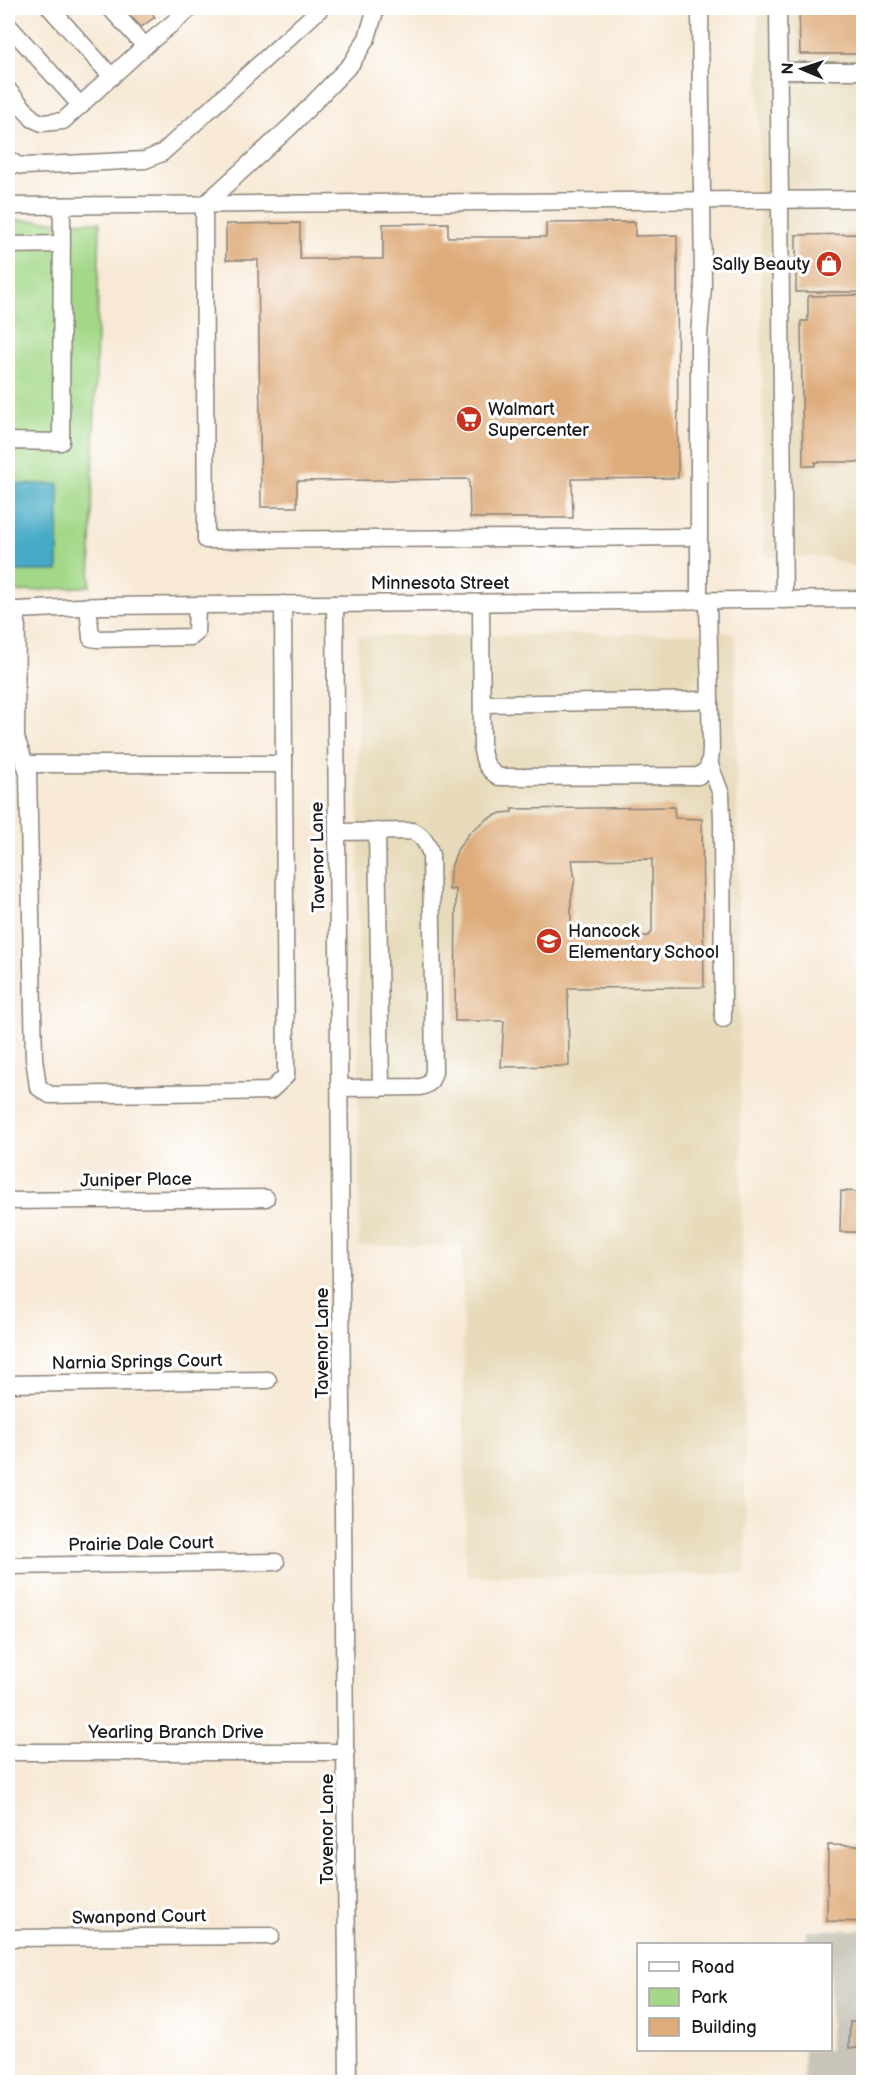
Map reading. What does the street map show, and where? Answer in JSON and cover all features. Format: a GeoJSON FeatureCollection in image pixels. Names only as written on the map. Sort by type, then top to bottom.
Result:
{"type":"FeatureCollection","features":[{"type":"Feature","properties":{"kind":"street"},"geometry":{"type":"LineString","coordinates":[[50,8],[112,77]]}},
{"type":"Feature","properties":{"kind":"street"},"geometry":{"type":"LineString","coordinates":[[110,8],[146,46]]}},
{"type":"Feature","properties":{"kind":"street"},"geometry":{"type":"LineString","coordinates":[[8,90],[33,119],[42,123],[63,121],[191,8]]}},
{"type":"Feature","properties":{"kind":"street"},"geometry":{"type":"LineString","coordinates":[[8,159],[17,165],[25,166],[133,161],[154,157],[162,153],[321,8]]}},
{"type":"Feature","properties":{"kind":"street"},"geometry":{"type":"LineString","coordinates":[[376,8],[367,38],[351,64],[291,126],[204,205],[206,540],[698,537]]}},
{"type":"Feature","properties":{"kind":"street"},"geometry":{"type":"LineString","coordinates":[[700,8],[703,287],[699,335],[698,537],[710,700],[710,765],[721,794],[723,1019]]}},
{"type":"Feature","properties":{"kind":"street"},"geometry":{"type":"LineString","coordinates":[[778,8],[784,600]]}},
{"type":"Feature","properties":{"kind":"street"},"geometry":{"type":"LineString","coordinates":[[8,25],[81,106]]}},
{"type":"Feature","properties":{"kind":"street"},"geometry":{"type":"LineString","coordinates":[[778,71],[864,71]]}},
{"type":"Feature","properties":{"kind":"street"},"geometry":{"type":"LineString","coordinates":[[8,206],[864,199]]}},
{"type":"Feature","properties":{"kind":"street"},"geometry":{"type":"LineString","coordinates":[[8,441],[62,442],[62,206]]}},
{"type":"Feature","properties":{"kind":"street"},"geometry":{"type":"LineString","coordinates":[[8,245],[62,244]]}},
{"type":"Feature","properties":{"kind":"street","name":"Minnesota Street"},"geometry":{"type":"LineString","coordinates":[[25,764],[16,738],[17,610],[88,606],[864,599]]}},
{"type":"Feature","properties":{"kind":"street"},"geometry":{"type":"LineString","coordinates":[[481,603],[482,750],[484,763],[491,772],[499,777],[698,776],[706,772],[710,765]]}},
{"type":"Feature","properties":{"kind":"street"},"geometry":{"type":"LineString","coordinates":[[283,604],[286,1076],[270,1091],[50,1095],[38,1087],[34,1058],[28,772],[25,764],[284,764]]}},
{"type":"Feature","properties":{"kind":"street","name":"Tavenor Lane"},"geometry":{"type":"LineString","coordinates":[[335,604],[348,2082]]}},
{"type":"Feature","properties":{"kind":"street"},"geometry":{"type":"LineString","coordinates":[[88,606],[91,638],[97,639],[191,637],[196,633],[197,605]]}},
{"type":"Feature","properties":{"kind":"street"},"geometry":{"type":"LineString","coordinates":[[482,704],[710,700]]}},
{"type":"Feature","properties":{"kind":"street"},"geometry":{"type":"LineString","coordinates":[[377,831],[381,1088]]}},
{"type":"Feature","properties":{"kind":"street"},"geometry":{"type":"LineString","coordinates":[[337,832],[413,831],[420,834],[431,855],[432,900],[434,1072],[431,1081],[420,1088],[340,1088]]}},
{"type":"Feature","properties":{"kind":"street","name":"Juniper Place"},"geometry":{"type":"LineString","coordinates":[[8,1201],[266,1198]]}},
{"type":"Feature","properties":{"kind":"street","name":"Narnia Springs Court"},"geometry":{"type":"LineString","coordinates":[[8,1384],[268,1380]]}},
{"type":"Feature","properties":{"kind":"street","name":"Prairie Dale Court"},"geometry":{"type":"LineString","coordinates":[[8,1566],[276,1562]]}},
{"type":"Feature","properties":{"kind":"street","name":"Yearling Branch Drive"},"geometry":{"type":"LineString","coordinates":[[8,1752],[345,1752]]}},
{"type":"Feature","properties":{"kind":"street","name":"Swanpond Court"},"geometry":{"type":"LineString","coordinates":[[8,1938],[271,1936]]}},
{"type":"Feature","properties":{"kind":"shaded area"},"geometry":{"type":"Polygon","coordinates":[[[758,8],[863,8],[863,570],[825,557],[764,557],[758,8]]]}},
{"type":"Feature","properties":{"kind":"shaded area","name":"Hancock Elementary School"},"geometry":{"type":"Polygon","coordinates":[[[735,633],[746,1574],[466,1576],[462,1246],[359,1246],[358,636],[735,633]]]}},
{"type":"Feature","properties":{"kind":"shaded area"},"geometry":{"type":"Polygon","coordinates":[[[807,1930],[863,1930],[863,2082],[803,2082],[804,2051],[832,2051],[832,1943],[806,1943],[807,1930]]]}},
{"type":"Feature","properties":{"kind":"green space"},"geometry":{"type":"Polygon","coordinates":[[[8,220],[100,222],[90,586],[8,593],[8,220]]]}},
{"type":"Feature","properties":{"kind":"water"},"geometry":{"type":"Polygon","coordinates":[[[8,484],[59,484],[58,571],[8,571],[8,484]]]}},
{"type":"Feature","properties":{"kind":"building"},"geometry":{"type":"Polygon","coordinates":[[[123,8],[147,8],[155,17],[141,27],[123,8]]]}},
{"type":"Feature","properties":{"kind":"building"},"geometry":{"type":"Polygon","coordinates":[[[799,8],[864,8],[864,54],[800,54],[799,8]]]}},
{"type":"Feature","properties":{"kind":"building","name":"Walmart Supercenter"},"geometry":{"type":"Polygon","coordinates":[[[635,222],[635,236],[677,235],[678,478],[572,479],[573,518],[470,518],[469,479],[297,481],[297,507],[261,507],[258,260],[226,260],[226,224],[300,223],[300,259],[383,259],[383,224],[448,223],[448,237],[546,237],[546,223],[635,222]]]}},
{"type":"Feature","properties":{"kind":"building"},"geometry":{"type":"Polygon","coordinates":[[[864,234],[864,292],[796,292],[796,235],[864,234]]]}},
{"type":"Feature","properties":{"kind":"building"},"geometry":{"type":"Polygon","coordinates":[[[864,295],[864,462],[815,462],[815,466],[803,466],[801,321],[808,321],[808,296],[864,295]]]}},
{"type":"Feature","properties":{"kind":"building"},"geometry":{"type":"Polygon","coordinates":[[[674,807],[675,818],[702,819],[704,987],[568,988],[569,1066],[501,1067],[504,1021],[455,1021],[456,889],[449,890],[450,871],[457,850],[470,832],[487,819],[501,813],[512,812],[512,809],[674,807]],[[652,859],[572,860],[575,879],[571,900],[571,936],[648,936],[652,932],[652,859]]]}},
{"type":"Feature","properties":{"kind":"building"},"geometry":{"type":"Polygon","coordinates":[[[841,1191],[864,1192],[864,1232],[840,1232],[841,1191]]]}},
{"type":"Feature","properties":{"kind":"building"},"geometry":{"type":"Polygon","coordinates":[[[828,1845],[864,1846],[864,1922],[827,1921],[828,1845]]]}},
{"type":"Feature","properties":{"kind":"building"},"geometry":{"type":"Polygon","coordinates":[[[850,2022],[864,2023],[864,2048],[849,2048],[850,2022]]]}},
{"type":"Feature","properties":{"kind":"place","name":"Sally Beauty"},"geometry":{"type":"Point","coordinates":[829,264]}},
{"type":"Feature","properties":{"kind":"place","name":"Walmart Supercenter"},"geometry":{"type":"Point","coordinates":[469,419]}},
{"type":"Feature","properties":{"kind":"place","name":"Hancock Elementary School"},"geometry":{"type":"Point","coordinates":[549,941]}}]}
